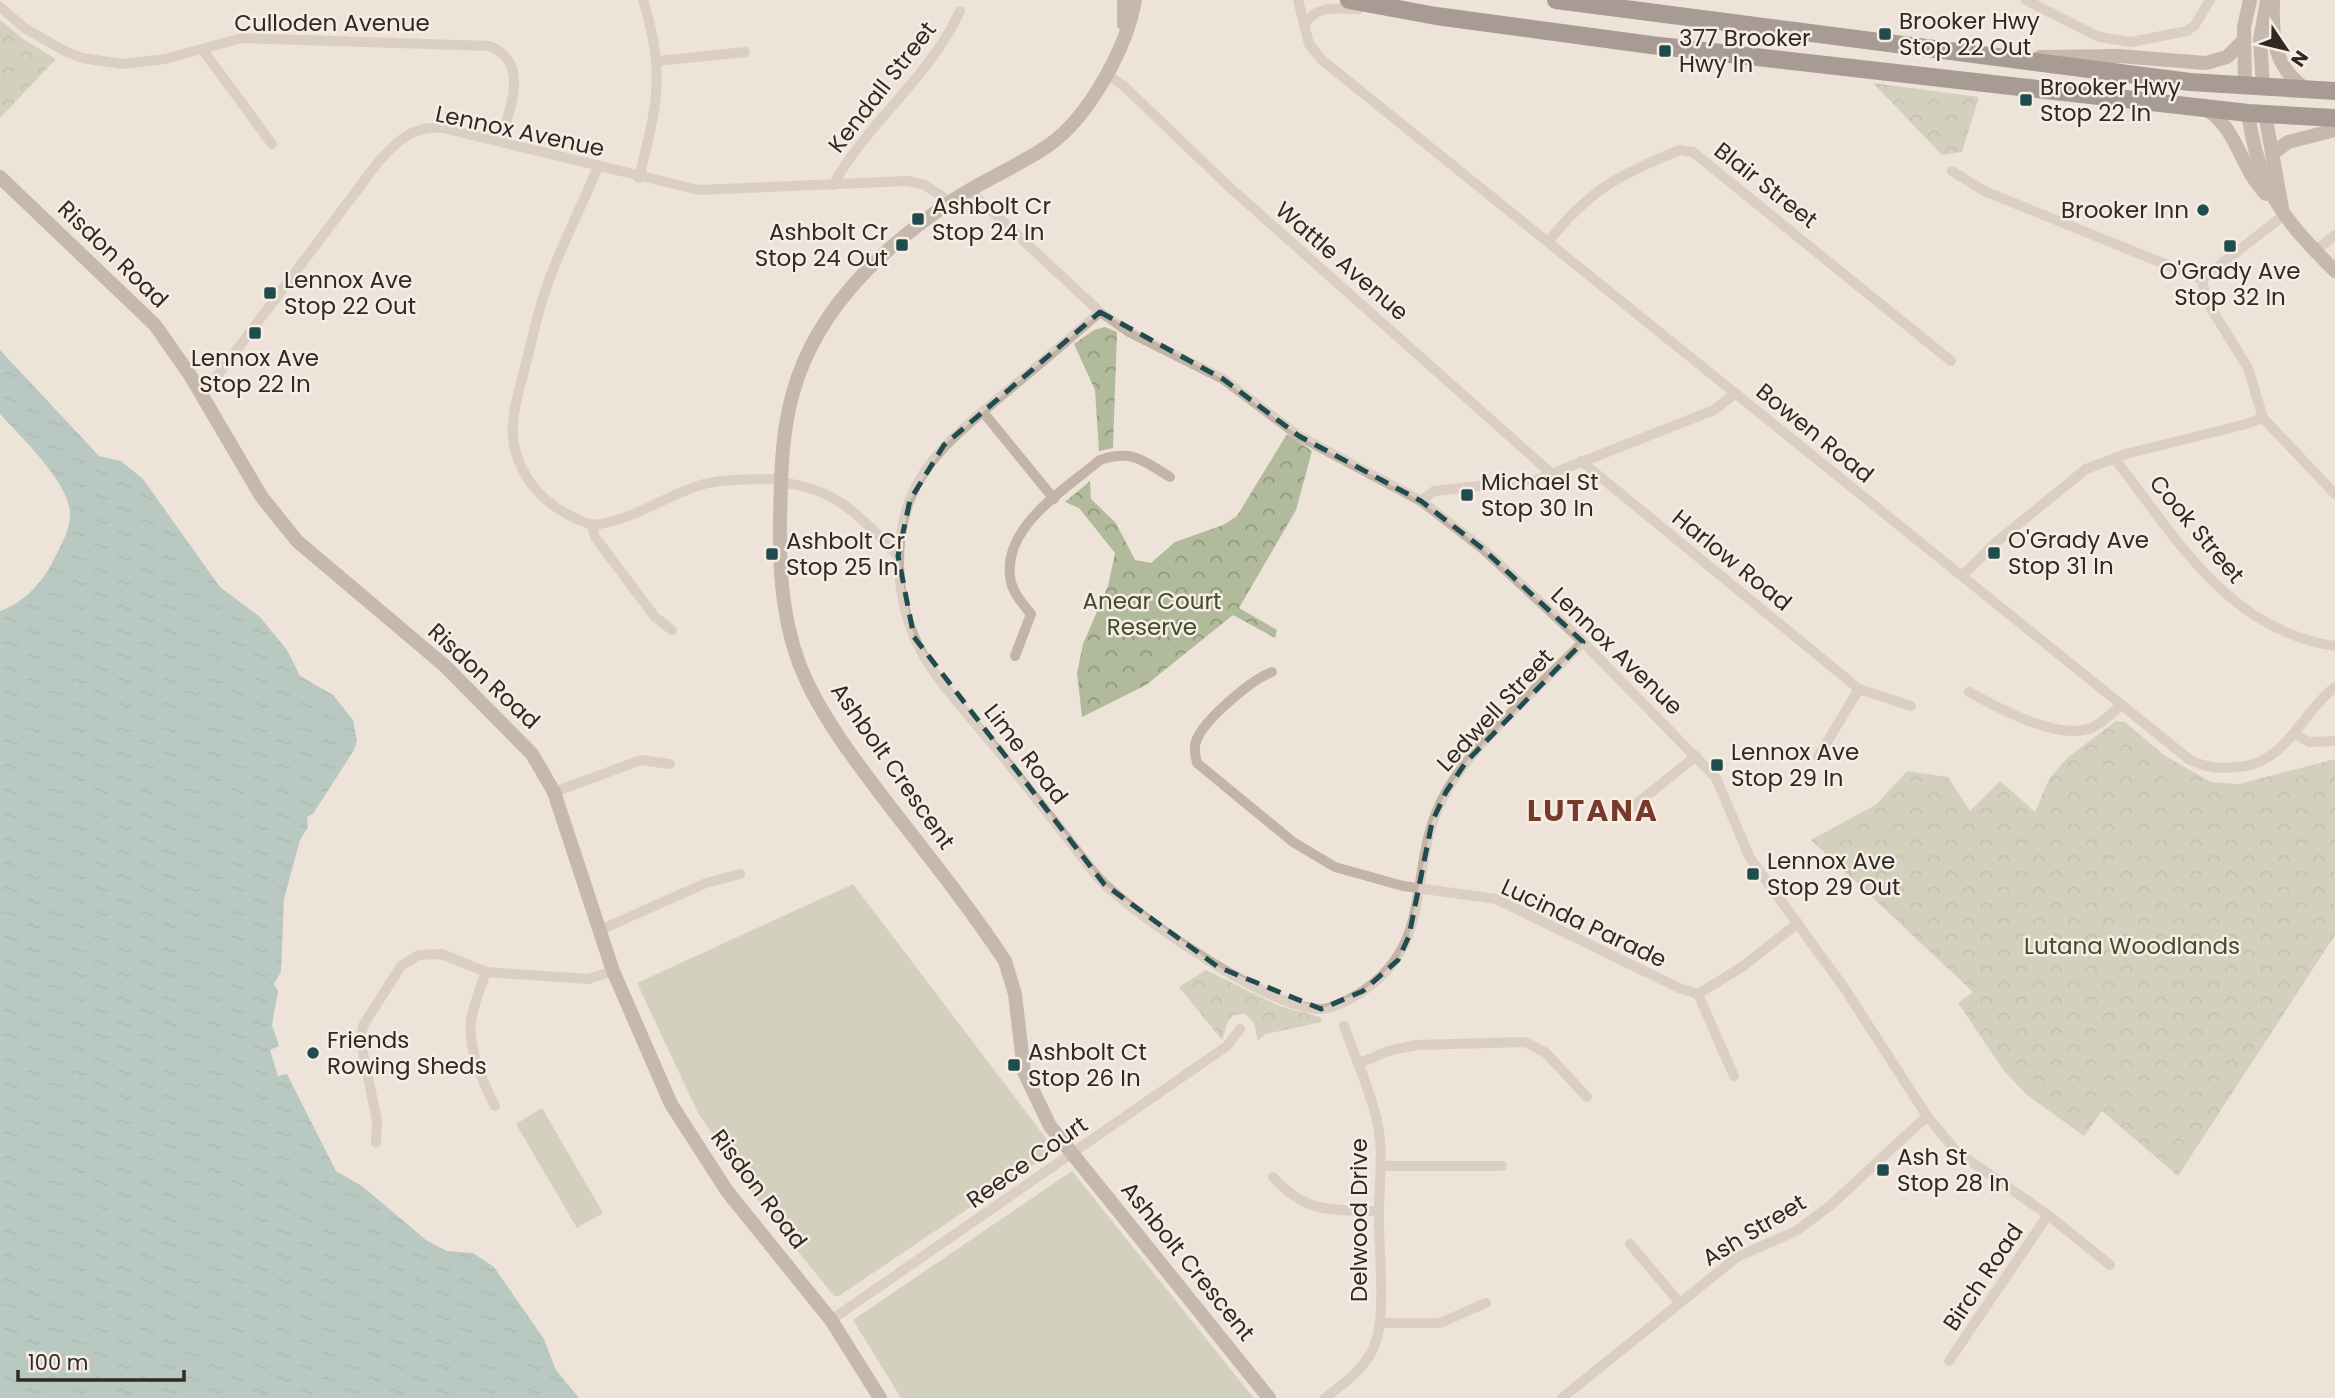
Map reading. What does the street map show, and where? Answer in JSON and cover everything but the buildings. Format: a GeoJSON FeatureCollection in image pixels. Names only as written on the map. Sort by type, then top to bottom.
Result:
{"type":"FeatureCollection","features":[{"type":"Feature","properties":{"kind":"highway"},"geometry":{"type":"LineString","coordinates":[[1349,0],[1651,45],[2256,114],[2335,118]]}},
{"type":"Feature","properties":{"kind":"highway"},"geometry":{"type":"LineString","coordinates":[[1556,0],[2254,87],[2335,91]]}},
{"type":"Feature","properties":{"kind":"highway"},"geometry":{"type":"LineString","coordinates":[[2254,87],[2256,114]]}},
{"type":"Feature","properties":{"kind":"street"},"geometry":{"type":"LineString","coordinates":[[639,178],[655,113],[658,61],[643,0]]}},
{"type":"Feature","properties":{"kind":"street","name":"Bowen Road"},"geometry":{"type":"LineString","coordinates":[[1298,0],[1309,44],[1322,60],[2190,760],[2209,768],[2249,766],[2273,756],[2335,687]]}},
{"type":"Feature","properties":{"kind":"street"},"geometry":{"type":"LineString","coordinates":[[2026,0],[2099,37],[2132,42],[2187,31],[2195,25],[2210,0]]}},
{"type":"Feature","properties":{"kind":"street"},"geometry":{"type":"LineString","coordinates":[[2250,0],[2244,40],[2254,87]]}},
{"type":"Feature","properties":{"kind":"street"},"geometry":{"type":"LineString","coordinates":[[2254,87],[2267,0]]}},
{"type":"Feature","properties":{"kind":"street"},"geometry":{"type":"LineString","coordinates":[[2273,0],[2273,35],[2279,61],[2291,78],[2306,89]]}},
{"type":"Feature","properties":{"kind":"street","name":"Ashbolt Crescent"},"geometry":{"type":"LineString","coordinates":[[1132,3],[1108,75],[1066,131],[1050,145],[950,202],[865,272],[835,306],[817,333],[806,354],[789,408],[781,481],[782,592],[791,635],[807,682],[841,740],[1005,961],[1015,994],[1024,1072],[1050,1126],[1269,1398]]}},
{"type":"Feature","properties":{"kind":"street","name":"Culloden Avenue"},"geometry":{"type":"LineString","coordinates":[[0,7],[46,42],[92,60],[143,63],[230,40],[256,38],[489,46],[507,56],[516,78],[501,141]]}},
{"type":"Feature","properties":{"kind":"street"},"geometry":{"type":"LineString","coordinates":[[1304,25],[1311,15],[1322,9],[1395,8]]}},
{"type":"Feature","properties":{"kind":"street","name":"Kendall Street"},"geometry":{"type":"LineString","coordinates":[[833,185],[847,160],[947,40],[960,11]]}},
{"type":"Feature","properties":{"kind":"street"},"geometry":{"type":"LineString","coordinates":[[2021,58],[2119,56],[2206,63],[2227,57],[2244,40]]}},
{"type":"Feature","properties":{"kind":"street"},"geometry":{"type":"LineString","coordinates":[[202,49],[272,144]]}},
{"type":"Feature","properties":{"kind":"street"},"geometry":{"type":"LineString","coordinates":[[658,61],[745,52]]}},
{"type":"Feature","properties":{"kind":"street","name":"Wattle Avenue"},"geometry":{"type":"LineString","coordinates":[[1108,75],[1226,184],[1552,474]]}},
{"type":"Feature","properties":{"kind":"street"},"geometry":{"type":"LineString","coordinates":[[2204,108],[2226,125],[2248,172],[2335,271]]}},
{"type":"Feature","properties":{"kind":"street"},"geometry":{"type":"LineString","coordinates":[[2256,114],[2259,168],[2281,211]]}},
{"type":"Feature","properties":{"kind":"street"},"geometry":{"type":"LineString","coordinates":[[2256,114],[2272,153],[2281,211]]}},
{"type":"Feature","properties":{"kind":"street","name":"Lennox Avenue"},"geometry":{"type":"LineString","coordinates":[[199,391],[217,376],[337,213],[397,142],[416,130],[430,127],[501,141],[639,178],[699,190],[918,182],[939,192],[950,202]]}},
{"type":"Feature","properties":{"kind":"street"},"geometry":{"type":"LineString","coordinates":[[2272,153],[2288,142],[2335,130]]}},
{"type":"Feature","properties":{"kind":"street","name":"Blair Street"},"geometry":{"type":"LineString","coordinates":[[1548,242],[1575,209],[1599,188],[1680,150],[1693,152],[1951,361]]}},
{"type":"Feature","properties":{"kind":"street"},"geometry":{"type":"LineString","coordinates":[[598,167],[551,276],[516,403],[514,443],[526,477],[556,510],[592,525],[636,515],[703,485],[739,479],[781,481],[821,490],[845,503],[898,556]]}},
{"type":"Feature","properties":{"kind":"street"},"geometry":{"type":"LineString","coordinates":[[1952,171],[1984,191],[2202,279]]}},
{"type":"Feature","properties":{"kind":"street","name":"Risdon Road"},"geometry":{"type":"LineString","coordinates":[[0,177],[155,325],[199,391],[261,496],[283,525],[325,567],[445,666],[532,754],[554,792],[613,971],[655,1071],[705,1160],[831,1320],[880,1398]]}},
{"type":"Feature","properties":{"kind":"street","name":"Lennox Avenue"},"geometry":{"type":"LineString","coordinates":[[969,190],[1100,312],[1129,332],[1223,379],[1299,436],[1420,501],[1483,549],[1583,642],[1716,778],[1750,858],[1798,923],[1927,1115],[1956,1151],[2048,1215],[2110,1265]]}},
{"type":"Feature","properties":{"kind":"street"},"geometry":{"type":"LineString","coordinates":[[2202,279],[2281,211]]}},
{"type":"Feature","properties":{"kind":"street"},"geometry":{"type":"LineString","coordinates":[[2315,251],[2335,235]]}},
{"type":"Feature","properties":{"kind":"street"},"geometry":{"type":"LineString","coordinates":[[2202,279],[2206,300],[2248,368],[2263,418],[2335,494]]}},
{"type":"Feature","properties":{"kind":"street","name":"Lime Road"},"geometry":{"type":"LineString","coordinates":[[1100,312],[944,445],[923,472],[910,500],[898,556],[905,608],[914,637],[938,675],[1104,884],[1218,967],[1297,1004],[1321,1009],[1335,1006],[1363,991],[1398,960],[1409,936],[1419,888]]}},
{"type":"Feature","properties":{"kind":"street"},"geometry":{"type":"LineString","coordinates":[[1420,501],[1434,491],[1519,483],[1552,474],[1714,410],[1728,402],[1735,393]]}},
{"type":"Feature","properties":{"kind":"street"},"geometry":{"type":"LineString","coordinates":[[984,412],[1054,499]]}},
{"type":"Feature","properties":{"kind":"street"},"geometry":{"type":"LineString","coordinates":[[1963,575],[1988,549],[2086,469],[2114,458],[2263,418]]}},
{"type":"Feature","properties":{"kind":"street"},"geometry":{"type":"LineString","coordinates":[[1015,656],[1031,614],[1013,585],[1011,554],[1020,533],[1054,499],[1100,460],[1117,454],[1131,454],[1170,477]]}},
{"type":"Feature","properties":{"kind":"street","name":"Cook Street"},"geometry":{"type":"LineString","coordinates":[[2114,458],[2226,597],[2286,635],[2335,646]]}},
{"type":"Feature","properties":{"kind":"street","name":"Harlow Road"},"geometry":{"type":"LineString","coordinates":[[1581,461],[1859,689],[1911,706]]}},
{"type":"Feature","properties":{"kind":"street"},"geometry":{"type":"LineString","coordinates":[[592,525],[595,537],[655,617],[672,631]]}},
{"type":"Feature","properties":{"kind":"street","name":"Ledwell Street"},"geometry":{"type":"LineString","coordinates":[[1419,888],[1432,822],[1459,772],[1583,642]]}},
{"type":"Feature","properties":{"kind":"street","name":"Lucinda Parade"},"geometry":{"type":"LineString","coordinates":[[1272,672],[1259,677],[1203,728],[1196,739],[1197,763],[1317,858],[1370,879],[1496,899],[1679,988],[1698,994]]}},
{"type":"Feature","properties":{"kind":"street"},"geometry":{"type":"LineString","coordinates":[[1818,757],[1859,689]]}},
{"type":"Feature","properties":{"kind":"street"},"geometry":{"type":"LineString","coordinates":[[1969,692],[2003,710],[2060,730],[2089,729],[2121,705]]}},
{"type":"Feature","properties":{"kind":"street"},"geometry":{"type":"LineString","coordinates":[[2295,734],[2309,742],[2335,741]]}},
{"type":"Feature","properties":{"kind":"street"},"geometry":{"type":"LineString","coordinates":[[1629,810],[1696,756]]}},
{"type":"Feature","properties":{"kind":"street"},"geometry":{"type":"LineString","coordinates":[[554,792],[641,760],[670,764]]}},
{"type":"Feature","properties":{"kind":"street"},"geometry":{"type":"LineString","coordinates":[[600,930],[706,883],[740,874]]}},
{"type":"Feature","properties":{"kind":"street"},"geometry":{"type":"LineString","coordinates":[[1734,1076],[1698,994],[1742,967],[1798,923]]}},
{"type":"Feature","properties":{"kind":"street"},"geometry":{"type":"LineString","coordinates":[[376,1143],[377,1121],[360,1038],[364,1024],[401,966],[412,958],[435,953],[486,972],[588,979],[613,971]]}},
{"type":"Feature","properties":{"kind":"street"},"geometry":{"type":"LineString","coordinates":[[486,972],[473,1012],[471,1032],[483,1083],[495,1107]]}},
{"type":"Feature","properties":{"kind":"street","name":"Delwood Drive"},"geometry":{"type":"LineString","coordinates":[[1325,1398],[1362,1366],[1376,1344],[1380,1323],[1379,1211],[1382,1166],[1377,1122],[1344,1026]]}},
{"type":"Feature","properties":{"kind":"street","name":"Reece Court"},"geometry":{"type":"LineString","coordinates":[[831,1320],[1227,1046],[1240,1028]]}},
{"type":"Feature","properties":{"kind":"street"},"geometry":{"type":"LineString","coordinates":[[1358,1064],[1388,1051],[1416,1045],[1525,1042],[1546,1053],[1587,1097]]}},
{"type":"Feature","properties":{"kind":"street","name":"Ash Street"},"geometry":{"type":"LineString","coordinates":[[1562,1398],[1737,1257],[1796,1231],[1831,1205],[1927,1115]]}},
{"type":"Feature","properties":{"kind":"street"},"geometry":{"type":"LineString","coordinates":[[1382,1166],[1502,1166]]}},
{"type":"Feature","properties":{"kind":"street"},"geometry":{"type":"LineString","coordinates":[[1273,1177],[1298,1200],[1321,1210],[1379,1211]]}},
{"type":"Feature","properties":{"kind":"street","name":"Birch Road"},"geometry":{"type":"LineString","coordinates":[[1949,1361],[2048,1215]]}},
{"type":"Feature","properties":{"kind":"street"},"geometry":{"type":"LineString","coordinates":[[1630,1244],[1679,1302]]}},
{"type":"Feature","properties":{"kind":"street"},"geometry":{"type":"LineString","coordinates":[[1380,1323],[1440,1323],[1486,1303]]}},
{"type":"Feature","properties":{"kind":"highlighted area"},"geometry":{"type":"Polygon","coordinates":[[[1100,312],[1223,379],[1299,436],[1421,501],[1483,549],[1583,642],[1466,762],[1446,792],[1432,822],[1409,936],[1398,960],[1363,991],[1321,1009],[1218,967],[1104,884],[914,637],[898,556],[910,500],[944,445],[1100,312]]]}},
{"type":"Feature","properties":{"kind":"green space"},"geometry":{"type":"Polygon","coordinates":[[[0,20],[23,39],[56,59],[0,118],[0,20]]]}},
{"type":"Feature","properties":{"kind":"green space"},"geometry":{"type":"Polygon","coordinates":[[[1873,83],[1979,97],[1962,152],[1942,155],[1873,83]]]}},
{"type":"Feature","properties":{"kind":"green space"},"geometry":{"type":"Polygon","coordinates":[[[1105,327],[1117,332],[1113,448],[1099,451],[1095,390],[1074,344],[1094,330],[1105,327]]]}},
{"type":"Feature","properties":{"kind":"green space","name":"Anear Court Reserve"},"geometry":{"type":"Polygon","coordinates":[[[1287,434],[1312,451],[1296,510],[1239,608],[1277,630],[1275,638],[1233,615],[1146,685],[1082,717],[1077,673],[1083,644],[1108,586],[1115,553],[1079,508],[1065,502],[1090,481],[1091,499],[1116,523],[1135,560],[1151,563],[1175,542],[1223,525],[1237,516],[1287,434]]]}},
{"type":"Feature","properties":{"kind":"green space","name":"Lutana Woodlands"},"geometry":{"type":"Polygon","coordinates":[[[2116,721],[2125,722],[2164,755],[2211,782],[2239,784],[2335,759],[2335,935],[2178,1176],[2102,1111],[2084,1136],[2028,1096],[2004,1071],[1958,1003],[1973,992],[1811,840],[1877,804],[1907,771],[1948,777],[1970,811],[2000,781],[2035,812],[2049,779],[2067,758],[2116,721]]]}},
{"type":"Feature","properties":{"kind":"green space"},"geometry":{"type":"Polygon","coordinates":[[[853,884],[1055,1150],[839,1296],[834,1296],[763,1208],[698,1113],[637,983],[853,884]]]}},
{"type":"Feature","properties":{"kind":"green space"},"geometry":{"type":"Polygon","coordinates":[[[1206,970],[1279,1006],[1320,1017],[1322,1022],[1266,1034],[1258,1041],[1255,1026],[1249,1017],[1245,1014],[1234,1015],[1228,1021],[1222,1040],[1179,987],[1206,970]]]}},
{"type":"Feature","properties":{"kind":"green space"},"geometry":{"type":"Polygon","coordinates":[[[542,1108],[603,1213],[577,1228],[516,1124],[542,1108]]]}},
{"type":"Feature","properties":{"kind":"green space"},"geometry":{"type":"Polygon","coordinates":[[[1072,1171],[1254,1398],[901,1398],[853,1320],[1072,1171]]]}},
{"type":"Feature","properties":{"kind":"water"},"geometry":{"type":"Polygon","coordinates":[[[0,350],[99,456],[121,461],[143,479],[220,587],[260,617],[287,650],[300,676],[333,695],[353,720],[357,741],[354,750],[313,814],[307,817],[308,827],[300,840],[284,899],[281,972],[274,984],[278,991],[272,1025],[279,1046],[270,1050],[278,1076],[287,1074],[336,1171],[362,1186],[426,1240],[447,1251],[473,1253],[494,1267],[544,1339],[556,1370],[579,1398],[0,1398],[0,611],[22,599],[42,579],[63,541],[70,515],[68,503],[54,475],[0,414],[0,350]]]}},
{"type":"Feature","properties":{"kind":"place","name":"Brooker Hwy Stop 22 Out"},"geometry":{"type":"Point","coordinates":[1885,34]}},
{"type":"Feature","properties":{"kind":"place","name":"377 Brooker Hwy In"},"geometry":{"type":"Point","coordinates":[1665,51]}},
{"type":"Feature","properties":{"kind":"place","name":"Brooker Hwy Stop 22 In"},"geometry":{"type":"Point","coordinates":[2026,100]}},
{"type":"Feature","properties":{"kind":"place","name":"Brooker Inn"},"geometry":{"type":"Point","coordinates":[2203,210]}},
{"type":"Feature","properties":{"kind":"place","name":"Ashbolt Cr Stop 24 In"},"geometry":{"type":"Point","coordinates":[918,219]}},
{"type":"Feature","properties":{"kind":"place","name":"Ashbolt Cr Stop 24 Out"},"geometry":{"type":"Point","coordinates":[902,245]}},
{"type":"Feature","properties":{"kind":"place","name":"O'Grady Ave Stop 32 In"},"geometry":{"type":"Point","coordinates":[2230,246]}},
{"type":"Feature","properties":{"kind":"place","name":"Lennox Ave Stop 22 Out"},"geometry":{"type":"Point","coordinates":[270,293]}},
{"type":"Feature","properties":{"kind":"place","name":"Lennox Ave Stop 22 In"},"geometry":{"type":"Point","coordinates":[255,333]}},
{"type":"Feature","properties":{"kind":"place","name":"Michael St Stop 30 In"},"geometry":{"type":"Point","coordinates":[1467,495]}},
{"type":"Feature","properties":{"kind":"place","name":"O'Grady Ave Stop 31 In"},"geometry":{"type":"Point","coordinates":[1994,553]}},
{"type":"Feature","properties":{"kind":"place","name":"Ashbolt Cr Stop 25 In"},"geometry":{"type":"Point","coordinates":[772,554]}},
{"type":"Feature","properties":{"kind":"place","name":"Lennox Ave Stop 29 In"},"geometry":{"type":"Point","coordinates":[1717,765]}},
{"type":"Feature","properties":{"kind":"place","name":"Lennox Ave Stop 29 Out"},"geometry":{"type":"Point","coordinates":[1753,874]}},
{"type":"Feature","properties":{"kind":"place","name":"Friends Rowing Sheds"},"geometry":{"type":"Point","coordinates":[313,1053]}},
{"type":"Feature","properties":{"kind":"place","name":"Ashbolt Ct Stop 26 In"},"geometry":{"type":"Point","coordinates":[1014,1065]}},
{"type":"Feature","properties":{"kind":"place","name":"Ash St Stop 28 In"},"geometry":{"type":"Point","coordinates":[1883,1170]}},
{"type":"Feature","properties":{"kind":"district","name":"LUTANA"},"geometry":{"type":"Point","coordinates":[1593,810]}}]}
